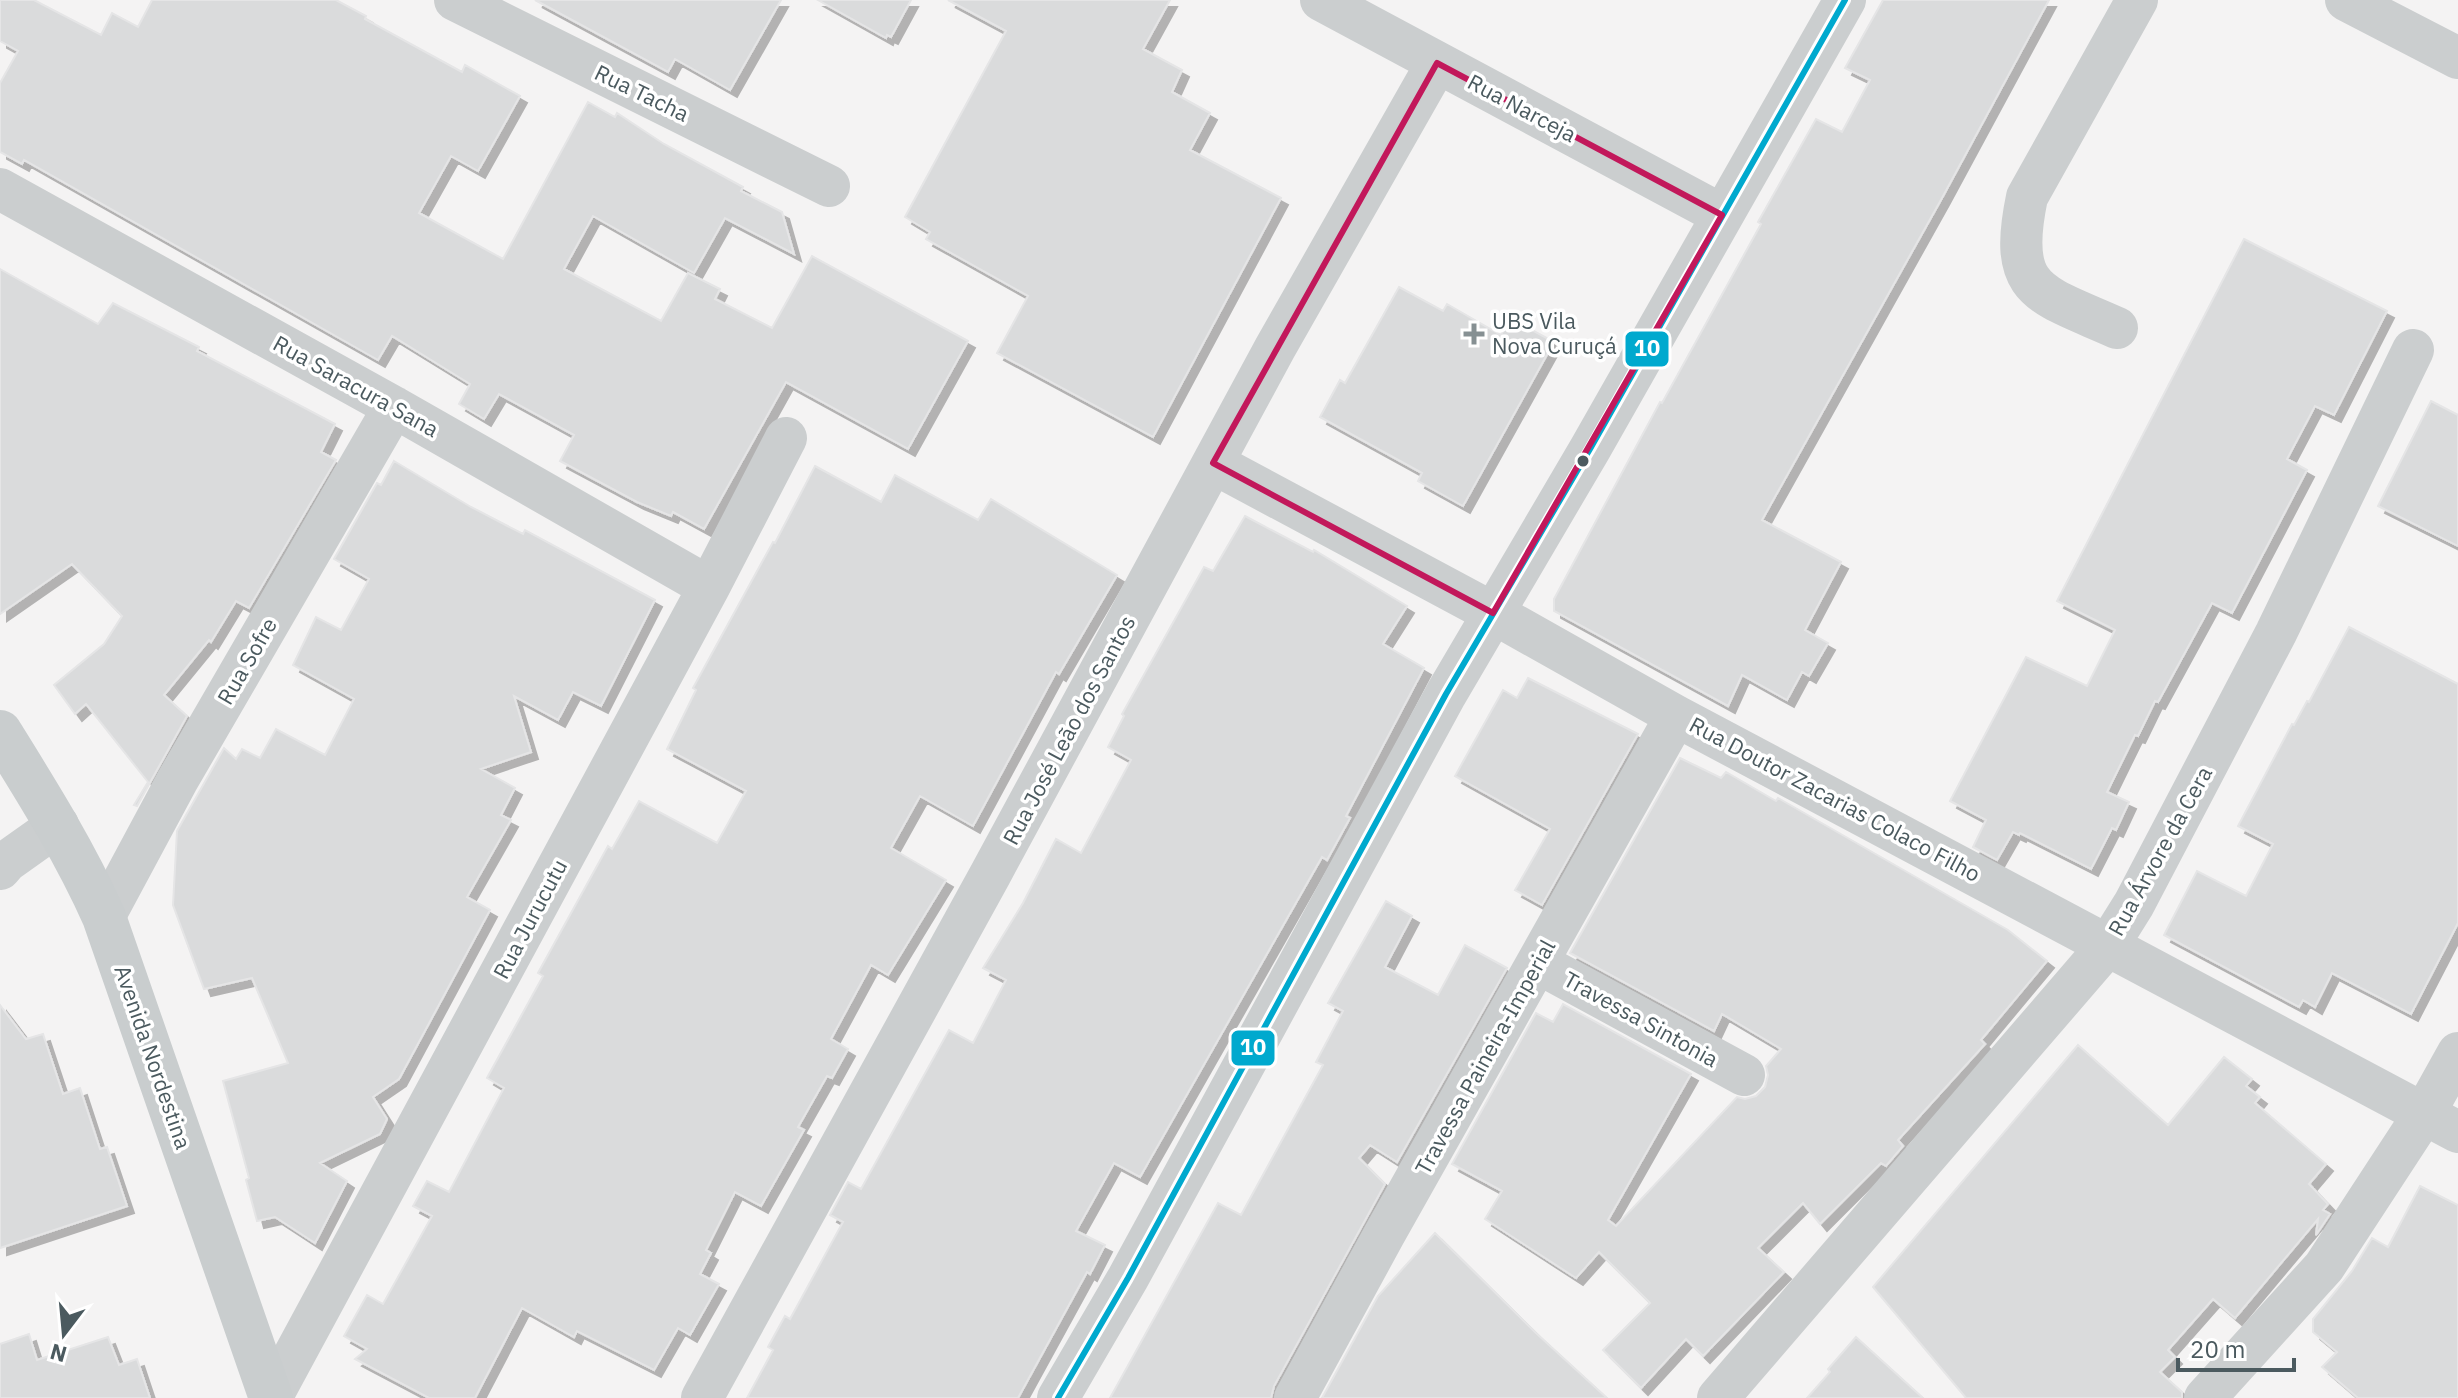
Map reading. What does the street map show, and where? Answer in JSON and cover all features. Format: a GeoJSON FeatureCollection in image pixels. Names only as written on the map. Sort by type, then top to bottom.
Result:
{"type":"FeatureCollection","features":[{"type":"Feature","properties":{"kind":"main road","name":"Avenida Nordestina"},"geometry":{"type":"LineString","coordinates":[[0,732],[58,825],[104,917],[271,1398]]}},
{"type":"Feature","properties":{"kind":"street","name":"Rua Tacha"},"geometry":{"type":"LineString","coordinates":[[455,0],[829,186]]}},
{"type":"Feature","properties":{"kind":"street","name":"Rua Narceja"},"geometry":{"type":"LineString","coordinates":[[1321,0],[1722,215]]}},
{"type":"Feature","properties":{"kind":"street"},"geometry":{"type":"LineString","coordinates":[[1058,1398],[1128,1278],[1438,708],[1590,449],[1845,0]]}},
{"type":"Feature","properties":{"kind":"street"},"geometry":{"type":"LineString","coordinates":[[2117,328],[2051,298],[2030,282],[2019,256],[2020,230],[2027,197],[2137,0]]}},
{"type":"Feature","properties":{"kind":"street"},"geometry":{"type":"LineString","coordinates":[[2346,0],[2458,58]]}},
{"type":"Feature","properties":{"kind":"street","name":"Rua José Leão dos Santos"},"geometry":{"type":"LineString","coordinates":[[702,1398],[990,875],[1282,334],[1437,63]]}},
{"type":"Feature","properties":{"kind":"street","name":"Rua Saracura Sana"},"geometry":{"type":"LineString","coordinates":[[0,189],[394,407],[709,587]]}},
{"type":"Feature","properties":{"kind":"street","name":"Rua Árvore da Cera"},"geometry":{"type":"LineString","coordinates":[[1718,1398],[2109,944],[2141,890],[2276,633],[2413,350]]}},
{"type":"Feature","properties":{"kind":"street","name":"Rua Sofre"},"geometry":{"type":"LineString","coordinates":[[104,917],[177,781],[394,407]]}},
{"type":"Feature","properties":{"kind":"street","name":"Rua Jurucutu"},"geometry":{"type":"LineString","coordinates":[[271,1398],[709,587],[786,438]]}},
{"type":"Feature","properties":{"kind":"street","name":"Rua Doutor Zacarias Colaco Filho"},"geometry":{"type":"LineString","coordinates":[[1213,463],[1493,613],[1676,716],[2441,1123]]}},
{"type":"Feature","properties":{"kind":"street","name":"Travessa Paineira-Imperial"},"geometry":{"type":"LineString","coordinates":[[1295,1398],[1676,716]]}},
{"type":"Feature","properties":{"kind":"street"},"geometry":{"type":"LineString","coordinates":[[2,863],[58,825]]}},
{"type":"Feature","properties":{"kind":"street","name":"Travessa Sintonia"},"geometry":{"type":"LineString","coordinates":[[1538,963],[1744,1075]]}},
{"type":"Feature","properties":{"kind":"street"},"geometry":{"type":"LineString","coordinates":[[2205,1398],[2324,1267],[2441,1123],[2458,1053]]}},
{"type":"Feature","properties":{"kind":"highlighted area"},"geometry":{"type":"Polygon","coordinates":[[[1437,63],[1722,215],[1493,613],[1213,463],[1437,63]]]}},
{"type":"Feature","properties":{"kind":"building"},"geometry":{"type":"Polygon","coordinates":[[[0,0],[34,0],[101,35],[112,13],[138,27],[152,0],[336,0],[462,72],[465,65],[520,96],[478,171],[451,156],[419,213],[503,259],[588,102],[615,117],[617,113],[664,144],[743,187],[741,191],[782,212],[794,254],[725,218],[694,273],[593,216],[564,269],[661,321],[688,273],[720,289],[715,299],[772,328],[812,256],[968,341],[908,449],[786,382],[704,529],[673,512],[671,516],[637,502],[560,461],[574,435],[499,394],[484,419],[459,404],[470,384],[392,336],[378,360],[24,160],[22,164],[0,152],[0,83],[18,51],[0,41],[0,0]]]}},
{"type":"Feature","properties":{"kind":"building"},"geometry":{"type":"Polygon","coordinates":[[[535,0],[781,0],[730,90],[675,59],[668,72],[535,0]]]}},
{"type":"Feature","properties":{"kind":"building"},"geometry":{"type":"Polygon","coordinates":[[[818,0],[911,0],[891,37],[887,35],[886,38],[818,0]]]}},
{"type":"Feature","properties":{"kind":"building"},"geometry":{"type":"Polygon","coordinates":[[[948,0],[1170,0],[1143,49],[1182,70],[1172,92],[1210,113],[1190,150],[1281,198],[1153,437],[997,353],[1028,296],[926,239],[930,232],[905,217],[1006,31],[948,0]]]}},
{"type":"Feature","properties":{"kind":"building"},"geometry":{"type":"Polygon","coordinates":[[[1883,0],[2049,0],[1762,520],[1841,562],[1805,630],[1828,643],[1809,676],[1802,672],[1787,700],[1742,675],[1728,706],[1554,611],[1554,599],[1816,119],[1842,132],[1870,80],[1845,68],[1883,0]]]}},
{"type":"Feature","properties":{"kind":"building"},"geometry":{"type":"Polygon","coordinates":[[[2244,239],[2387,311],[2334,415],[2315,406],[2287,459],[2307,470],[2232,613],[2212,603],[2158,702],[2155,701],[2138,736],[2135,735],[2107,792],[2129,802],[2116,830],[2112,828],[2091,869],[2013,832],[1997,860],[1973,847],[1986,820],[1950,801],[2026,657],[2087,686],[2115,630],[2057,601],[2244,239]]]}},
{"type":"Feature","properties":{"kind":"building"},"geometry":{"type":"Polygon","coordinates":[[[0,269],[98,324],[113,303],[199,347],[197,351],[335,424],[321,452],[336,460],[249,608],[236,601],[211,642],[209,640],[164,695],[187,716],[137,806],[134,805],[148,782],[86,704],[75,714],[54,685],[104,644],[122,616],[72,564],[0,614],[0,269]]]}},
{"type":"Feature","properties":{"kind":"building"},"geometry":{"type":"Polygon","coordinates":[[[1399,287],[1443,311],[1447,304],[1501,335],[1510,318],[1554,342],[1463,506],[1418,481],[1422,473],[1320,417],[1340,380],[1345,383],[1399,287]]]}},
{"type":"Feature","properties":{"kind":"building"},"geometry":{"type":"Polygon","coordinates":[[[2431,401],[2458,415],[2458,546],[2378,506],[2431,401]]]}},
{"type":"Feature","properties":{"kind":"building"},"geometry":{"type":"Polygon","coordinates":[[[394,461],[471,507],[523,534],[525,530],[655,600],[601,706],[573,692],[558,720],[514,696],[531,752],[481,769],[515,788],[501,815],[511,820],[467,897],[490,910],[399,1079],[373,1097],[387,1119],[380,1134],[320,1163],[347,1181],[315,1243],[275,1217],[257,1221],[223,1081],[288,1063],[252,978],[204,989],[173,905],[177,831],[224,748],[236,759],[242,749],[260,758],[276,729],[325,755],[354,699],[293,665],[316,617],[341,630],[369,579],[334,559],[377,483],[381,485],[394,461]]]}},
{"type":"Feature","properties":{"kind":"building"},"geometry":{"type":"Polygon","coordinates":[[[815,466],[881,502],[895,475],[978,520],[991,499],[1117,575],[1059,674],[1056,672],[973,826],[920,796],[891,848],[946,880],[888,975],[871,965],[831,1039],[848,1049],[832,1078],[827,1076],[798,1127],[804,1130],[761,1206],[735,1192],[706,1250],[711,1253],[700,1274],[719,1284],[690,1335],[678,1328],[654,1370],[577,1331],[574,1337],[522,1308],[475,1398],[429,1398],[355,1359],[367,1349],[344,1336],[367,1295],[383,1304],[432,1216],[413,1206],[427,1181],[449,1192],[504,1088],[487,1078],[543,976],[538,973],[608,846],[612,849],[639,801],[717,843],[746,791],[667,749],[696,690],[693,688],[815,466]]]}},
{"type":"Feature","properties":{"kind":"building"},"geometry":{"type":"Polygon","coordinates":[[[1245,516],[1314,550],[1407,606],[1383,644],[1424,668],[1346,816],[1350,818],[1327,860],[1322,857],[1140,1177],[1114,1163],[1076,1231],[1105,1245],[1018,1398],[747,1398],[773,1350],[768,1347],[785,1316],[790,1319],[843,1222],[830,1215],[848,1182],[861,1189],[949,1030],[973,1043],[1006,980],[983,968],[1023,903],[1056,839],[1081,853],[1131,760],[1108,747],[1124,716],[1122,714],[1204,567],[1213,571],[1245,516]]]}},
{"type":"Feature","properties":{"kind":"building"},"geometry":{"type":"Polygon","coordinates":[[[2349,627],[2458,684],[2458,923],[2411,1014],[2332,973],[2315,1007],[2303,1000],[2299,1007],[2164,935],[2197,871],[2246,896],[2273,844],[2238,826],[2292,724],[2309,702],[2349,627]]]}},
{"type":"Feature","properties":{"kind":"building"},"geometry":{"type":"Polygon","coordinates":[[[1528,678],[1638,734],[1542,905],[1515,890],[1550,829],[1455,776],[1503,690],[1517,698],[1528,678]]]}},
{"type":"Feature","properties":{"kind":"building"},"geometry":{"type":"Polygon","coordinates":[[[1680,758],[1721,778],[1726,772],[1776,801],[1778,798],[2008,930],[2047,961],[1981,1040],[1985,1044],[1898,1140],[1903,1146],[1886,1166],[1881,1163],[1820,1224],[1803,1203],[1758,1248],[1784,1272],[1703,1356],[1686,1339],[1641,1388],[1603,1350],[1650,1303],[1599,1252],[1576,1278],[1485,1219],[1502,1191],[1452,1164],[1536,1013],[1553,1022],[1563,1004],[1691,1074],[1608,1220],[1616,1226],[1737,1097],[1745,1099],[1756,1096],[1765,1087],[1768,1075],[1766,1066],[1781,1049],[1722,1014],[1714,1031],[1570,953],[1680,758]]]}},
{"type":"Feature","properties":{"kind":"building"},"geometry":{"type":"Polygon","coordinates":[[[1386,901],[1412,916],[1385,967],[1438,995],[1465,945],[1507,968],[1397,1162],[1370,1145],[1359,1158],[1385,1184],[1274,1386],[1271,1398],[1110,1398],[1218,1203],[1241,1215],[1323,1065],[1316,1062],[1343,1011],[1328,1003],[1386,901]]]}},
{"type":"Feature","properties":{"kind":"building"},"geometry":{"type":"Polygon","coordinates":[[[0,1005],[26,1039],[43,1034],[63,1094],[80,1088],[100,1149],[107,1147],[127,1206],[0,1248],[0,1005]]]}},
{"type":"Feature","properties":{"kind":"building"},"geometry":{"type":"Polygon","coordinates":[[[2078,1045],[2168,1125],[2224,1057],[2252,1079],[2246,1086],[2260,1097],[2255,1103],[2326,1164],[2309,1184],[2328,1204],[2323,1210],[2330,1214],[2316,1235],[2318,1219],[2235,1318],[2213,1299],[2168,1350],[2175,1357],[2160,1372],[2182,1392],[2182,1398],[1966,1398],[1873,1287],[2078,1045]]]}},
{"type":"Feature","properties":{"kind":"building"},"geometry":{"type":"Polygon","coordinates":[[[2420,1186],[2458,1205],[2458,1398],[2358,1398],[2322,1367],[2337,1352],[2313,1332],[2313,1319],[2352,1271],[2372,1238],[2388,1247],[2420,1186]]]}},
{"type":"Feature","properties":{"kind":"building"},"geometry":{"type":"Polygon","coordinates":[[[1435,1233],[1607,1398],[1322,1398],[1378,1296],[1435,1233]]]}},
{"type":"Feature","properties":{"kind":"building"},"geometry":{"type":"Polygon","coordinates":[[[29,1334],[37,1360],[108,1337],[119,1365],[137,1359],[150,1398],[0,1398],[0,1344],[29,1334]]]}},
{"type":"Feature","properties":{"kind":"building"},"geometry":{"type":"Polygon","coordinates":[[[1856,1337],[1923,1398],[1807,1398],[1856,1337]]]}},
{"type":"Feature","properties":{"kind":"transit line","name":"10"},"geometry":{"type":"LineString","coordinates":[[1058,1398],[1128,1278],[1446,694],[1590,449],[1845,0]]}},
{"type":"Feature","properties":{"kind":"place","name":"UBS Vila Nova Curuçá"},"geometry":{"type":"Point","coordinates":[1474,334]}}]}
